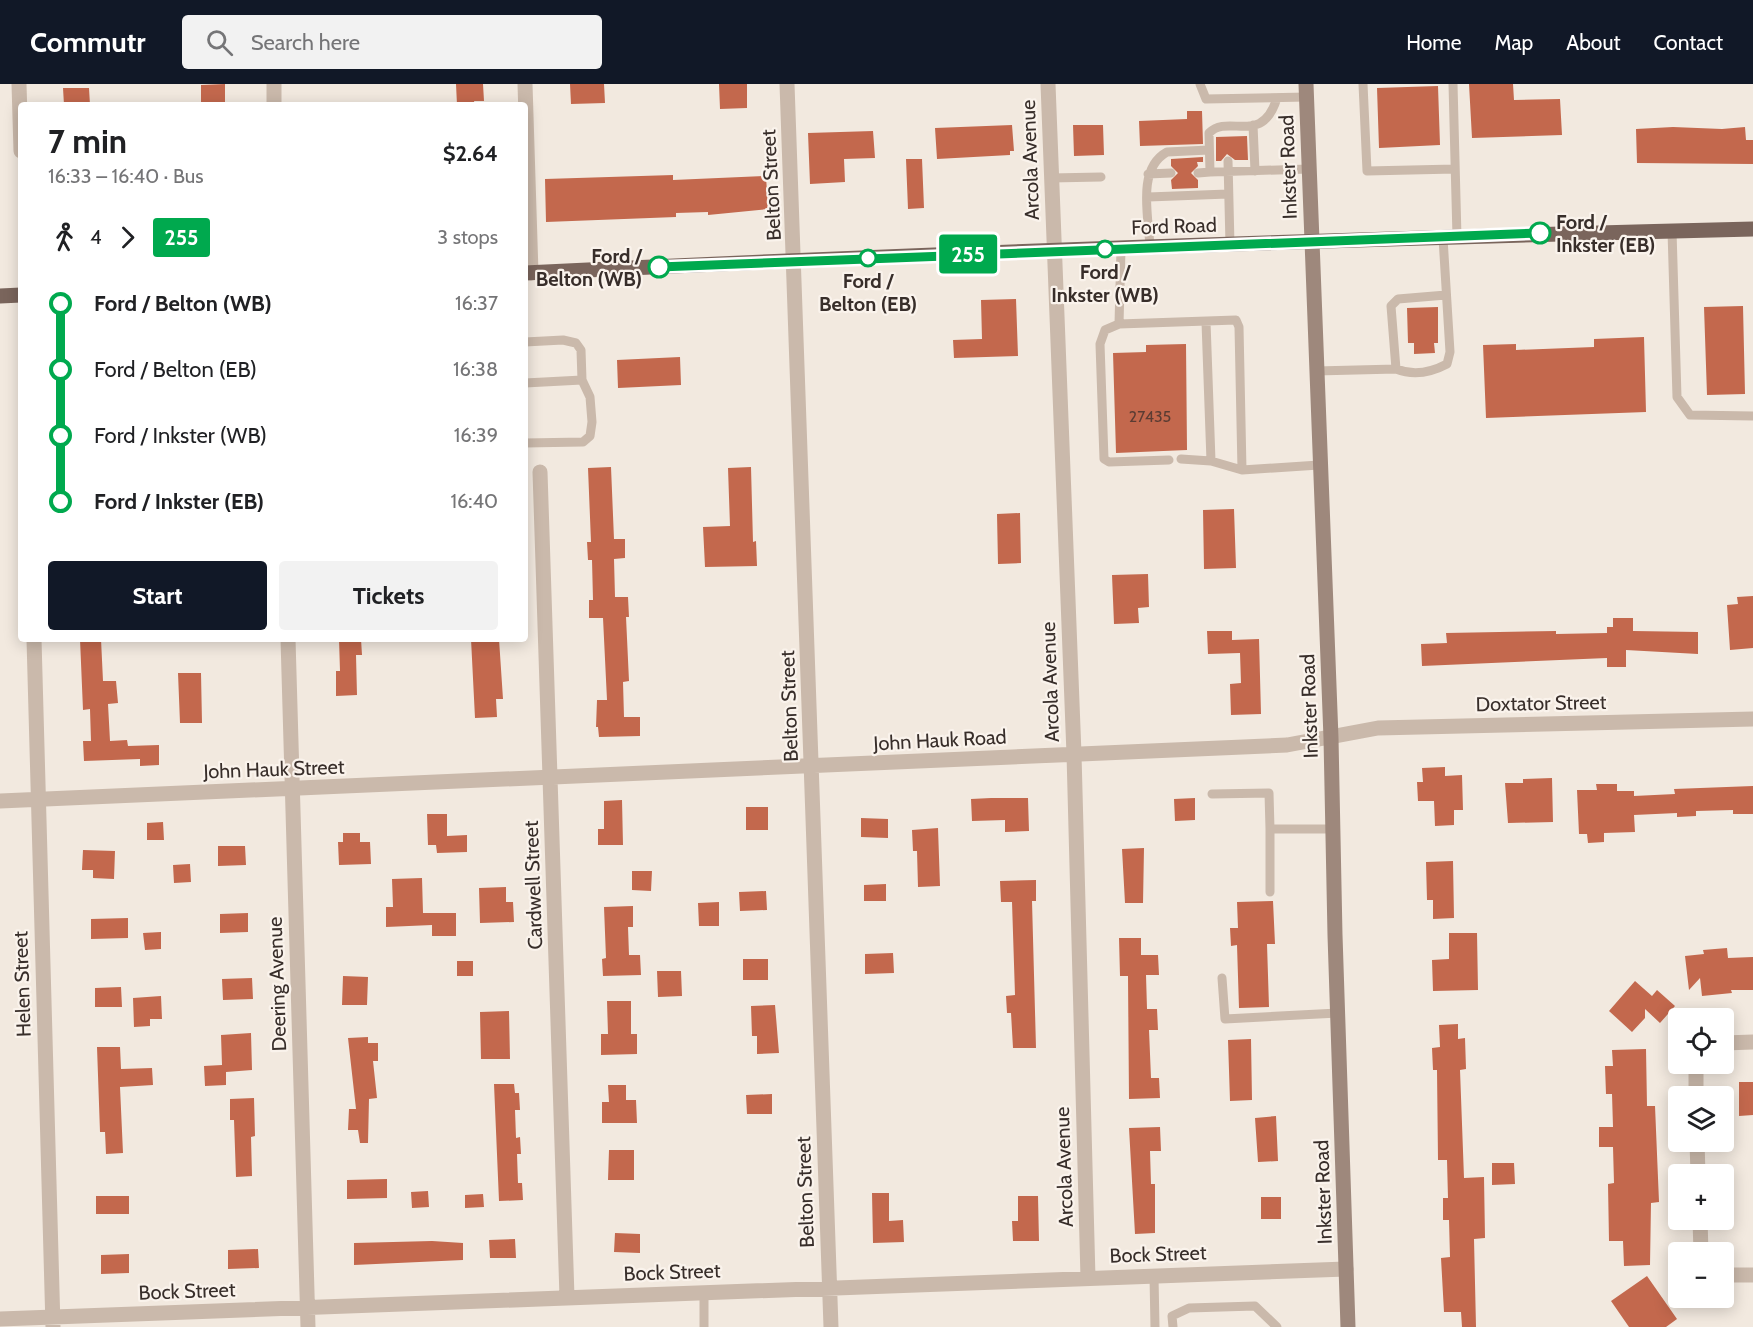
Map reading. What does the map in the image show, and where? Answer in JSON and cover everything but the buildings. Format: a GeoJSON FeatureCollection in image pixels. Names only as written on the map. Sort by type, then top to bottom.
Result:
{"type":"FeatureCollection","features":[{"type":"Feature","properties":{"kind":"main road","name":"Inkster Road"},"geometry":{"type":"LineString","coordinates":[[1308,87],[1319,465],[1331,738],[1348,1327]]}},
{"type":"Feature","properties":{"kind":"main road","name":"Ford Road"},"geometry":{"type":"LineString","coordinates":[[528,273],[1054,251],[1753,229]]}},
{"type":"Feature","properties":{"kind":"main road"},"geometry":{"type":"LineString","coordinates":[[0,296],[18,295]]}},
{"type":"Feature","properties":{"kind":"street"},"geometry":{"type":"LineString","coordinates":[[19,84],[20,102]]}},
{"type":"Feature","properties":{"kind":"street"},"geometry":{"type":"LineString","coordinates":[[274,84],[274,102]]}},
{"type":"Feature","properties":{"kind":"street"},"geometry":{"type":"LineString","coordinates":[[525,84],[525,102]]}},
{"type":"Feature","properties":{"kind":"street","name":"Belton Street"},"geometry":{"type":"LineString","coordinates":[[787,84],[831,1327]]}},
{"type":"Feature","properties":{"kind":"street","name":"Arcola Avenue"},"geometry":{"type":"LineString","coordinates":[[1048,84],[1074,754],[1088,1278]]}},
{"type":"Feature","properties":{"kind":"street","name":"Cardwell Street"},"geometry":{"type":"LineString","coordinates":[[540,472],[567,1297]]}},
{"type":"Feature","properties":{"kind":"street","name":"Helen Street"},"geometry":{"type":"LineString","coordinates":[[34,642],[53,1322]]}},
{"type":"Feature","properties":{"kind":"street","name":"Deering Avenue"},"geometry":{"type":"LineString","coordinates":[[288,642],[308,1327]]}},
{"type":"Feature","properties":{"kind":"street","name":"Doxtator Street"},"geometry":{"type":"LineString","coordinates":[[1331,738],[1378,728],[1753,719]]}},
{"type":"Feature","properties":{"kind":"street","name":"John Hauk Road"},"geometry":{"type":"LineString","coordinates":[[550,778],[1298,745],[1331,738]]}},
{"type":"Feature","properties":{"kind":"street","name":"John Hauk Street"},"geometry":{"type":"LineString","coordinates":[[0,801],[550,778]]}},
{"type":"Feature","properties":{"kind":"street"},"geometry":{"type":"LineString","coordinates":[[1734,1043],[1753,1042]]}},
{"type":"Feature","properties":{"kind":"street","name":"Bock Street"},"geometry":{"type":"LineString","coordinates":[[0,1319],[53,1322],[567,1297],[1346,1269]]}},
{"type":"Feature","properties":{"kind":"street"},"geometry":{"type":"LineString","coordinates":[[1734,1275],[1753,1275]]}},
{"type":"Feature","properties":{"kind":"lane"},"geometry":{"type":"LineString","coordinates":[[1200,84],[1206,99],[1277,98],[1308,87]]}},
{"type":"Feature","properties":{"kind":"lane"},"geometry":{"type":"LineString","coordinates":[[1363,84],[1367,171],[1455,169]]}},
{"type":"Feature","properties":{"kind":"lane"},"geometry":{"type":"LineString","coordinates":[[1316,371],[1396,369],[1405,372],[1431,373],[1447,364],[1450,352],[1446,295],[1455,169],[1453,84]]}},
{"type":"Feature","properties":{"kind":"lane"},"geometry":{"type":"LineString","coordinates":[[1210,172],[1209,133],[1213,130],[1227,132],[1253,125],[1271,115],[1277,98]]}},
{"type":"Feature","properties":{"kind":"lane"},"geometry":{"type":"LineString","coordinates":[[1253,125],[1255,171]]}},
{"type":"Feature","properties":{"kind":"lane"},"geometry":{"type":"LineString","coordinates":[[1150,248],[1148,174],[1150,168],[1167,152],[1209,150]]}},
{"type":"Feature","properties":{"kind":"lane"},"geometry":{"type":"LineString","coordinates":[[1228,161],[1230,245]]}},
{"type":"Feature","properties":{"kind":"lane"},"geometry":{"type":"LineString","coordinates":[[1198,172],[1309,169]]}},
{"type":"Feature","properties":{"kind":"lane"},"geometry":{"type":"LineString","coordinates":[[1148,174],[1171,173]]}},
{"type":"Feature","properties":{"kind":"lane"},"geometry":{"type":"LineString","coordinates":[[1051,178],[1101,177]]}},
{"type":"Feature","properties":{"kind":"lane"},"geometry":{"type":"LineString","coordinates":[[1148,197],[1228,194]]}},
{"type":"Feature","properties":{"kind":"lane"},"geometry":{"type":"LineString","coordinates":[[1672,231],[1677,397],[1690,415],[1753,416]]}},
{"type":"Feature","properties":{"kind":"lane"},"geometry":{"type":"LineString","coordinates":[[1119,324],[1121,249]]}},
{"type":"Feature","properties":{"kind":"lane"},"geometry":{"type":"LineString","coordinates":[[1396,369],[1391,306],[1398,299],[1446,295]]}},
{"type":"Feature","properties":{"kind":"lane"},"geometry":{"type":"LineString","coordinates":[[1169,460],[1109,462],[1104,459],[1100,344],[1106,330],[1119,324],[1236,321],[1239,327],[1242,470]]}},
{"type":"Feature","properties":{"kind":"lane"},"geometry":{"type":"LineString","coordinates":[[1206,322],[1211,461]]}},
{"type":"Feature","properties":{"kind":"lane"},"geometry":{"type":"LineString","coordinates":[[528,342],[563,340],[576,343],[581,350],[582,380],[590,397],[592,422],[590,436],[583,442],[528,442]]}},
{"type":"Feature","properties":{"kind":"lane"},"geometry":{"type":"LineString","coordinates":[[528,382],[582,380]]}},
{"type":"Feature","properties":{"kind":"lane"},"geometry":{"type":"LineString","coordinates":[[1181,459],[1211,461],[1242,470],[1319,465]]}},
{"type":"Feature","properties":{"kind":"lane"},"geometry":{"type":"LineString","coordinates":[[1212,794],[1269,793],[1270,892]]}},
{"type":"Feature","properties":{"kind":"lane"},"geometry":{"type":"LineString","coordinates":[[1270,829],[1333,829]]}},
{"type":"Feature","properties":{"kind":"lane"},"geometry":{"type":"LineString","coordinates":[[1222,978],[1225,1018],[1338,1013]]}},
{"type":"Feature","properties":{"kind":"lane"},"geometry":{"type":"LineString","coordinates":[[1154,1276],[1155,1327]]}},
{"type":"Feature","properties":{"kind":"lane"},"geometry":{"type":"LineString","coordinates":[[704,1292],[704,1327]]}},
{"type":"Feature","properties":{"kind":"lane"},"geometry":{"type":"LineString","coordinates":[[1173,1327],[1172,1316],[1189,1308],[1255,1306],[1277,1327]]}},
{"type":"Feature","properties":{"kind":"bus line","name":"255"},"geometry":{"type":"LineString","coordinates":[[659,267],[1540,233]]}},
{"type":"Feature","properties":{"kind":"place","name":"Ford / Inkster (EB)"},"geometry":{"type":"Point","coordinates":[1540,233]}},
{"type":"Feature","properties":{"kind":"place","name":"Ford / Inkster (WB)"},"geometry":{"type":"Point","coordinates":[1105,249]}},
{"type":"Feature","properties":{"kind":"place","name":"Ford / Belton (EB)"},"geometry":{"type":"Point","coordinates":[868,258]}},
{"type":"Feature","properties":{"kind":"place","name":"Ford / Belton (WB)"},"geometry":{"type":"Point","coordinates":[659,267]}}]}
